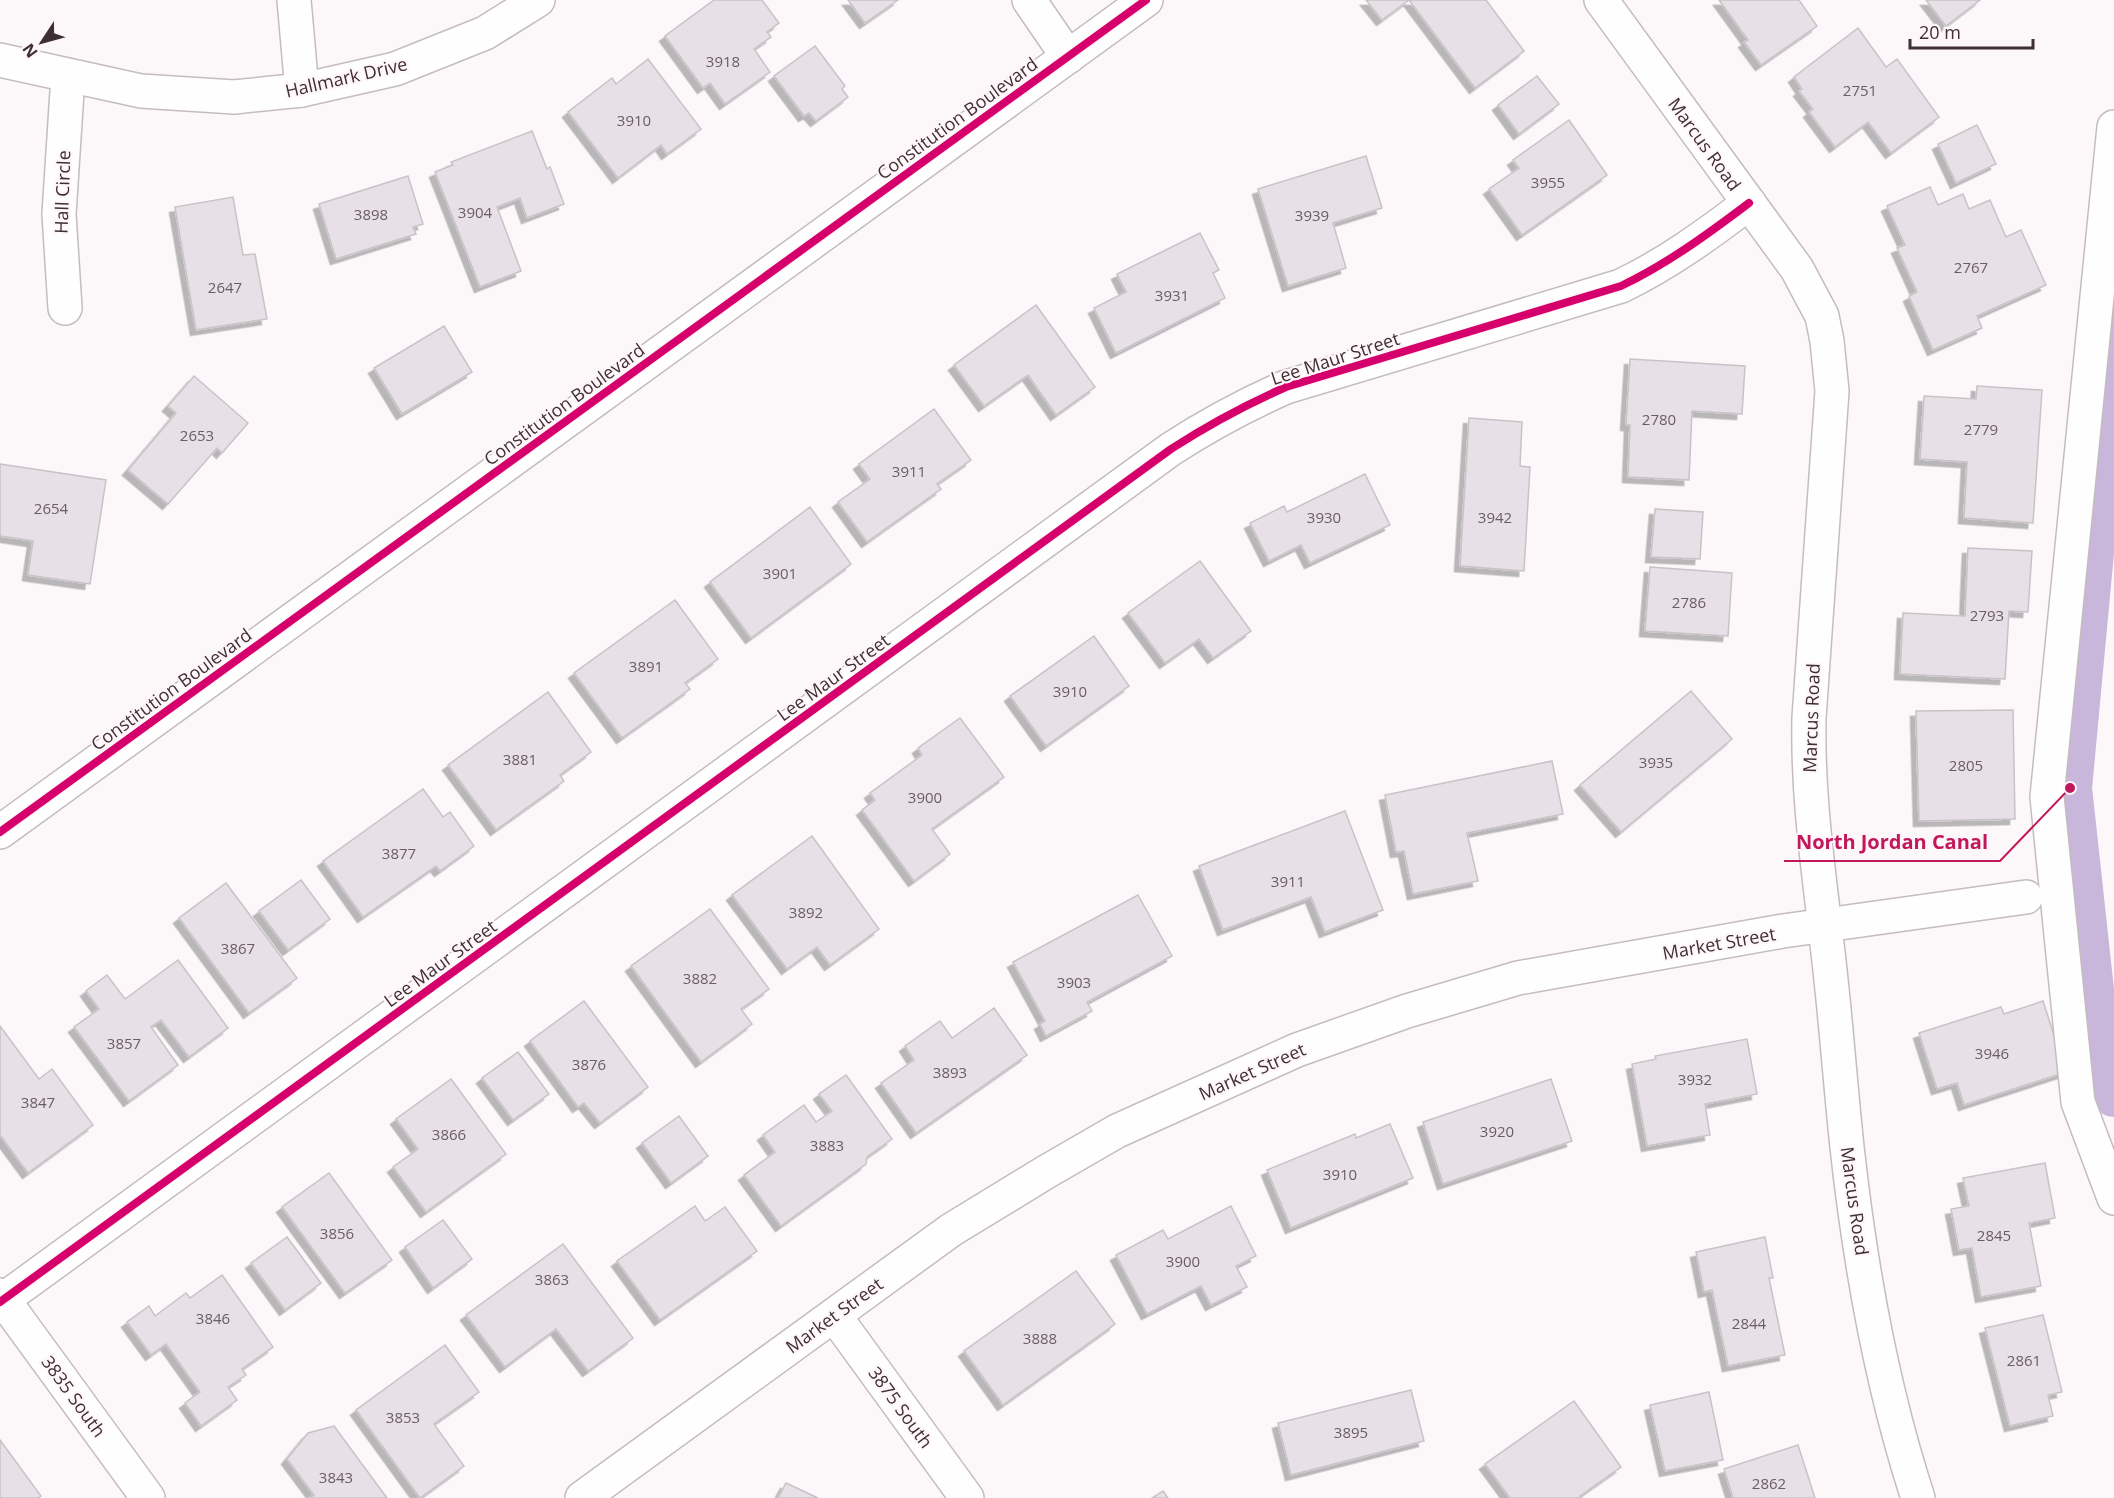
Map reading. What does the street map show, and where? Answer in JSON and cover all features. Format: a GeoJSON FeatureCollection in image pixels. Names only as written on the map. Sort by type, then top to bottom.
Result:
{"type":"FeatureCollection","features":[{"type":"Feature","properties":{"kind":"street"},"geometry":{"type":"LineString","coordinates":[[294,0],[302,90]]}},
{"type":"Feature","properties":{"kind":"street","name":"Hallmark Drive"},"geometry":{"type":"LineString","coordinates":[[0,60],[141,91],[234,97],[302,90],[395,69],[485,33],[538,0]]}},
{"type":"Feature","properties":{"kind":"street"},"geometry":{"type":"LineString","coordinates":[[1029,0],[1068,57]]}},
{"type":"Feature","properties":{"kind":"street","name":"Constitution Boulevard"},"geometry":{"type":"LineString","coordinates":[[0,832],[1146,0]]}},
{"type":"Feature","properties":{"kind":"street","name":"Marcus Road"},"geometry":{"type":"LineString","coordinates":[[1601,0],[1797,269],[1822,316],[1832,391],[1809,718],[1808,765],[1812,819],[1858,1238],[1875,1328],[1918,1498]]}},
{"type":"Feature","properties":{"kind":"street","name":"Hall Circle"},"geometry":{"type":"LineString","coordinates":[[65,308],[59,214],[69,76]]}},
{"type":"Feature","properties":{"kind":"street"},"geometry":{"type":"LineString","coordinates":[[2114,127],[2047,797],[2078,1102],[2114,1198]]}},
{"type":"Feature","properties":{"kind":"street","name":"Lee Maur Street"},"geometry":{"type":"LineString","coordinates":[[1,1299],[1206,426],[1244,405],[1286,387],[1621,286],[1650,272],[1678,254],[1749,203]]}},
{"type":"Feature","properties":{"kind":"street","name":"Market Street"},"geometry":{"type":"LineString","coordinates":[[582,1498],[951,1230],[1117,1131],[1297,1050],[1407,1011],[1518,978],[1825,925],[2026,897]]}},
{"type":"Feature","properties":{"kind":"street","name":"3835 South"},"geometry":{"type":"LineString","coordinates":[[1,1299],[148,1498]]}},
{"type":"Feature","properties":{"kind":"street","name":"3875 South"},"geometry":{"type":"LineString","coordinates":[[834,1315],[967,1498]]}},
{"type":"Feature","properties":{"kind":"building"},"geometry":{"type":"Polygon","coordinates":[[[714,0],[762,0],[779,23],[767,32],[771,37],[754,49],[770,72],[725,104],[710,83],[703,88],[665,36],[714,0]]]}},
{"type":"Feature","properties":{"kind":"building"},"geometry":{"type":"Polygon","coordinates":[[[848,0],[898,0],[865,23],[848,0]]]}},
{"type":"Feature","properties":{"kind":"building"},"geometry":{"type":"Polygon","coordinates":[[[1366,0],[1409,0],[1382,20],[1366,0]]]}},
{"type":"Feature","properties":{"kind":"building"},"geometry":{"type":"Polygon","coordinates":[[[1409,0],[1486,0],[1524,51],[1475,88],[1409,0]]]}},
{"type":"Feature","properties":{"kind":"building"},"geometry":{"type":"Polygon","coordinates":[[[1719,0],[1799,0],[1817,26],[1761,65],[1744,42],[1748,40],[1719,0]]]}},
{"type":"Feature","properties":{"kind":"building"},"geometry":{"type":"Polygon","coordinates":[[[1926,0],[1980,0],[1946,26],[1926,0]]]}},
{"type":"Feature","properties":{"kind":"building"},"geometry":{"type":"Polygon","coordinates":[[[1858,28],[1886,67],[1897,59],[1939,117],[1891,153],[1868,122],[1835,147],[1809,112],[1813,109],[1799,91],[1802,89],[1794,77],[1858,28]]]}},
{"type":"Feature","properties":{"kind":"building"},"geometry":{"type":"Polygon","coordinates":[[[815,46],[845,86],[842,89],[848,97],[816,121],[809,113],[804,116],[774,76],[815,46]]]}},
{"type":"Feature","properties":{"kind":"building"},"geometry":{"type":"Polygon","coordinates":[[[648,59],[701,129],[667,154],[661,145],[618,178],[568,112],[612,78],[616,84],[648,59]]]}},
{"type":"Feature","properties":{"kind":"building"},"geometry":{"type":"Polygon","coordinates":[[[1537,76],[1559,104],[1519,134],[1498,105],[1537,76]]]}},
{"type":"Feature","properties":{"kind":"building"},"geometry":{"type":"Polygon","coordinates":[[[1569,120],[1607,175],[1522,235],[1489,189],[1519,168],[1513,160],[1569,120]]]}},
{"type":"Feature","properties":{"kind":"building"},"geometry":{"type":"Polygon","coordinates":[[[1977,125],[1996,164],[1956,183],[1938,144],[1977,125]]]}},
{"type":"Feature","properties":{"kind":"building"},"geometry":{"type":"Polygon","coordinates":[[[532,131],[547,169],[550,167],[564,204],[527,218],[520,198],[497,207],[521,271],[480,287],[435,172],[453,165],[451,162],[532,131]]]}},
{"type":"Feature","properties":{"kind":"building"},"geometry":{"type":"Polygon","coordinates":[[[1366,156],[1382,208],[1333,223],[1346,268],[1288,286],[1258,189],[1366,156]]]}},
{"type":"Feature","properties":{"kind":"building"},"geometry":{"type":"Polygon","coordinates":[[[408,176],[423,224],[413,227],[416,234],[336,259],[319,204],[408,176]]]}},
{"type":"Feature","properties":{"kind":"building"},"geometry":{"type":"Polygon","coordinates":[[[1930,187],[1938,205],[1963,194],[1969,209],[1990,200],[2006,237],[2021,230],[2046,285],[1977,316],[1982,328],[1933,350],[1909,296],[1917,292],[1897,248],[1905,245],[1887,206],[1930,187]]]}},
{"type":"Feature","properties":{"kind":"building"},"geometry":{"type":"Polygon","coordinates":[[[233,197],[243,255],[255,254],[267,319],[196,330],[175,207],[233,197]]]}},
{"type":"Feature","properties":{"kind":"building"},"geometry":{"type":"Polygon","coordinates":[[[1200,233],[1219,270],[1213,273],[1225,298],[1116,353],[1094,308],[1126,292],[1117,274],[1200,233]]]}},
{"type":"Feature","properties":{"kind":"building"},"geometry":{"type":"Polygon","coordinates":[[[1036,305],[1095,387],[1056,415],[1028,375],[984,406],[954,365],[1036,305]]]}},
{"type":"Feature","properties":{"kind":"building"},"geometry":{"type":"Polygon","coordinates":[[[444,326],[472,372],[402,414],[374,368],[444,326]]]}},
{"type":"Feature","properties":{"kind":"building"},"geometry":{"type":"Polygon","coordinates":[[[1630,359],[1745,366],[1742,414],[1692,411],[1689,480],[1628,477],[1630,425],[1626,425],[1630,359]]]}},
{"type":"Feature","properties":{"kind":"building"},"geometry":{"type":"Polygon","coordinates":[[[194,376],[248,423],[222,453],[217,448],[168,504],[128,470],[176,413],[168,406],[194,376]]]}},
{"type":"Feature","properties":{"kind":"building"},"geometry":{"type":"Polygon","coordinates":[[[1977,386],[2042,390],[2033,523],[1964,518],[1967,462],[1920,459],[1924,396],[1976,399],[1977,386]]]}},
{"type":"Feature","properties":{"kind":"building"},"geometry":{"type":"Polygon","coordinates":[[[934,409],[971,460],[937,484],[941,489],[867,542],[838,502],[870,479],[859,464],[934,409]]]}},
{"type":"Feature","properties":{"kind":"building"},"geometry":{"type":"Polygon","coordinates":[[[1469,418],[1522,422],[1520,466],[1530,467],[1524,571],[1460,566],[1469,418]]]}},
{"type":"Feature","properties":{"kind":"building"},"geometry":{"type":"Polygon","coordinates":[[[0,464],[106,480],[90,584],[28,575],[33,541],[0,536],[0,464]]]}},
{"type":"Feature","properties":{"kind":"building"},"geometry":{"type":"Polygon","coordinates":[[[1365,474],[1390,525],[1310,563],[1301,545],[1269,561],[1250,523],[1284,506],[1287,512],[1365,474]]]}},
{"type":"Feature","properties":{"kind":"building"},"geometry":{"type":"Polygon","coordinates":[[[810,507],[851,564],[751,638],[710,582],[810,507]]]}},
{"type":"Feature","properties":{"kind":"building"},"geometry":{"type":"Polygon","coordinates":[[[1655,509],[1703,512],[1700,559],[1651,557],[1655,509]]]}},
{"type":"Feature","properties":{"kind":"building"},"geometry":{"type":"Polygon","coordinates":[[[1968,548],[2032,551],[2028,612],[2009,611],[2005,679],[1900,674],[1903,613],[1965,616],[1968,548]]]}},
{"type":"Feature","properties":{"kind":"building"},"geometry":{"type":"Polygon","coordinates":[[[1200,561],[1251,631],[1213,658],[1199,639],[1165,663],[1128,613],[1200,561]]]}},
{"type":"Feature","properties":{"kind":"building"},"geometry":{"type":"Polygon","coordinates":[[[1650,567],[1732,573],[1728,636],[1645,631],[1650,567]]]}},
{"type":"Feature","properties":{"kind":"building"},"geometry":{"type":"Polygon","coordinates":[[[675,600],[718,659],[685,683],[690,689],[622,738],[574,673],[675,600]]]}},
{"type":"Feature","properties":{"kind":"building"},"geometry":{"type":"Polygon","coordinates":[[[1094,636],[1129,686],[1046,746],[1010,696],[1094,636]]]}},
{"type":"Feature","properties":{"kind":"building"},"geometry":{"type":"Polygon","coordinates":[[[1691,691],[1732,739],[1621,832],[1580,785],[1691,691]]]}},
{"type":"Feature","properties":{"kind":"building"},"geometry":{"type":"Polygon","coordinates":[[[548,692],[591,752],[560,775],[564,781],[496,830],[448,765],[548,692]]]}},
{"type":"Feature","properties":{"kind":"building"},"geometry":{"type":"Polygon","coordinates":[[[2013,710],[2015,819],[1919,821],[1916,711],[2013,710]]]}},
{"type":"Feature","properties":{"kind":"building"},"geometry":{"type":"Polygon","coordinates":[[[960,718],[1004,777],[932,829],[950,854],[914,881],[862,810],[875,800],[870,793],[922,755],[918,748],[960,718]]]}},
{"type":"Feature","properties":{"kind":"building"},"geometry":{"type":"Polygon","coordinates":[[[1552,761],[1563,814],[1467,833],[1478,881],[1413,894],[1404,851],[1396,852],[1385,795],[1552,761]]]}},
{"type":"Feature","properties":{"kind":"building"},"geometry":{"type":"Polygon","coordinates":[[[423,789],[443,817],[450,812],[474,846],[440,871],[436,866],[363,917],[323,861],[423,789]]]}},
{"type":"Feature","properties":{"kind":"building"},"geometry":{"type":"Polygon","coordinates":[[[1345,811],[1383,910],[1325,932],[1311,897],[1223,930],[1199,866],[1345,811]]]}},
{"type":"Feature","properties":{"kind":"building"},"geometry":{"type":"Polygon","coordinates":[[[812,836],[879,929],[830,965],[817,947],[787,969],[732,895],[812,836]]]}},
{"type":"Feature","properties":{"kind":"building"},"geometry":{"type":"Polygon","coordinates":[[[301,880],[330,919],[288,950],[259,911],[301,880]]]}},
{"type":"Feature","properties":{"kind":"building"},"geometry":{"type":"Polygon","coordinates":[[[226,883],[297,978],[249,1013],[179,918],[226,883]]]}},
{"type":"Feature","properties":{"kind":"building"},"geometry":{"type":"Polygon","coordinates":[[[1138,895],[1172,956],[1087,1002],[1092,1011],[1046,1036],[1040,1024],[1045,1021],[1013,962],[1138,895]]]}},
{"type":"Feature","properties":{"kind":"building"},"geometry":{"type":"Polygon","coordinates":[[[710,909],[769,989],[741,1009],[752,1024],[701,1062],[631,966],[710,909]]]}},
{"type":"Feature","properties":{"kind":"building"},"geometry":{"type":"Polygon","coordinates":[[[178,960],[228,1028],[189,1057],[161,1020],[151,1027],[178,1065],[129,1101],[74,1027],[99,1009],[86,991],[107,975],[125,999],[178,960]]]}},
{"type":"Feature","properties":{"kind":"building"},"geometry":{"type":"Polygon","coordinates":[[[584,1001],[648,1087],[600,1123],[584,1103],[578,1107],[530,1041],[584,1001]]]}},
{"type":"Feature","properties":{"kind":"building"},"geometry":{"type":"Polygon","coordinates":[[[2043,1001],[2066,1072],[1964,1105],[1957,1083],[1937,1089],[1919,1033],[2001,1007],[2004,1014],[2043,1001]]]}},
{"type":"Feature","properties":{"kind":"building"},"geometry":{"type":"Polygon","coordinates":[[[994,1008],[1027,1055],[916,1133],[881,1083],[914,1060],[905,1046],[940,1021],[952,1038],[994,1008]]]}},
{"type":"Feature","properties":{"kind":"building"},"geometry":{"type":"Polygon","coordinates":[[[0,1026],[39,1079],[52,1069],[93,1125],[28,1173],[0,1135],[0,1026]]]}},
{"type":"Feature","properties":{"kind":"building"},"geometry":{"type":"Polygon","coordinates":[[[1747,1039],[1757,1094],[1705,1104],[1710,1135],[1647,1146],[1632,1064],[1656,1059],[1655,1056],[1747,1039]]]}},
{"type":"Feature","properties":{"kind":"building"},"geometry":{"type":"Polygon","coordinates":[[[518,1052],[549,1094],[513,1120],[482,1078],[518,1052]]]}},
{"type":"Feature","properties":{"kind":"building"},"geometry":{"type":"Polygon","coordinates":[[[846,1075],[892,1139],[867,1157],[866,1164],[781,1226],[744,1175],[775,1152],[763,1135],[804,1105],[816,1122],[832,1111],[819,1094],[846,1075]]]}},
{"type":"Feature","properties":{"kind":"building"},"geometry":{"type":"Polygon","coordinates":[[[451,1079],[506,1154],[426,1212],[393,1167],[418,1149],[396,1119],[451,1079]]]}},
{"type":"Feature","properties":{"kind":"building"},"geometry":{"type":"Polygon","coordinates":[[[1551,1079],[1572,1141],[1443,1184],[1423,1122],[1551,1079]]]}},
{"type":"Feature","properties":{"kind":"building"},"geometry":{"type":"Polygon","coordinates":[[[679,1116],[708,1156],[671,1183],[642,1143],[679,1116]]]}},
{"type":"Feature","properties":{"kind":"building"},"geometry":{"type":"Polygon","coordinates":[[[1390,1124],[1413,1178],[1291,1228],[1267,1170],[1355,1134],[1356,1138],[1390,1124]]]}},
{"type":"Feature","properties":{"kind":"building"},"geometry":{"type":"Polygon","coordinates":[[[2045,1163],[2055,1218],[2029,1223],[2041,1286],[1981,1297],[1972,1248],[1959,1250],[1951,1209],[1969,1206],[1963,1178],[2045,1163]]]}},
{"type":"Feature","properties":{"kind":"building"},"geometry":{"type":"Polygon","coordinates":[[[329,1173],[392,1260],[345,1293],[282,1207],[329,1173]]]}},
{"type":"Feature","properties":{"kind":"building"},"geometry":{"type":"Polygon","coordinates":[[[695,1206],[705,1221],[725,1207],[757,1251],[660,1320],[617,1261],[695,1206]]]}},
{"type":"Feature","properties":{"kind":"building"},"geometry":{"type":"Polygon","coordinates":[[[1231,1206],[1256,1256],[1236,1266],[1247,1287],[1211,1305],[1201,1286],[1147,1314],[1116,1255],[1163,1230],[1168,1239],[1231,1206]]]}},
{"type":"Feature","properties":{"kind":"building"},"geometry":{"type":"Polygon","coordinates":[[[443,1220],[472,1259],[433,1288],[405,1247],[443,1220]]]}},
{"type":"Feature","properties":{"kind":"building"},"geometry":{"type":"Polygon","coordinates":[[[287,1237],[321,1283],[285,1310],[251,1263],[287,1237]]]}},
{"type":"Feature","properties":{"kind":"building"},"geometry":{"type":"Polygon","coordinates":[[[1765,1237],[1773,1278],[1769,1278],[1785,1355],[1728,1366],[1712,1290],[1704,1292],[1696,1252],[1765,1237]]]}},
{"type":"Feature","properties":{"kind":"building"},"geometry":{"type":"Polygon","coordinates":[[[563,1244],[633,1338],[588,1371],[556,1329],[505,1367],[466,1315],[563,1244]]]}},
{"type":"Feature","properties":{"kind":"building"},"geometry":{"type":"Polygon","coordinates":[[[1076,1271],[1115,1324],[1003,1405],[964,1351],[1076,1271]]]}},
{"type":"Feature","properties":{"kind":"building"},"geometry":{"type":"Polygon","coordinates":[[[222,1275],[273,1347],[242,1369],[246,1375],[228,1387],[237,1400],[201,1426],[185,1403],[200,1392],[166,1344],[151,1355],[127,1322],[149,1306],[155,1316],[186,1293],[190,1298],[222,1275]]]}},
{"type":"Feature","properties":{"kind":"building"},"geometry":{"type":"Polygon","coordinates":[[[2043,1315],[2062,1392],[2048,1395],[2053,1416],[2010,1426],[1985,1328],[2043,1315]]]}},
{"type":"Feature","properties":{"kind":"building"},"geometry":{"type":"Polygon","coordinates":[[[445,1345],[479,1392],[434,1424],[464,1466],[420,1498],[356,1410],[445,1345]]]}},
{"type":"Feature","properties":{"kind":"building"},"geometry":{"type":"Polygon","coordinates":[[[1411,1390],[1424,1441],[1291,1475],[1278,1423],[1411,1390]]]}},
{"type":"Feature","properties":{"kind":"building"},"geometry":{"type":"Polygon","coordinates":[[[1709,1392],[1723,1460],[1665,1471],[1650,1405],[1709,1392]]]}},
{"type":"Feature","properties":{"kind":"building"},"geometry":{"type":"Polygon","coordinates":[[[1574,1401],[1621,1467],[1580,1496],[1582,1498],[1510,1498],[1485,1464],[1574,1401]]]}},
{"type":"Feature","properties":{"kind":"building"},"geometry":{"type":"Polygon","coordinates":[[[334,1426],[387,1498],[309,1498],[314,1495],[287,1459],[308,1433],[334,1426]]]}},
{"type":"Feature","properties":{"kind":"building"},"geometry":{"type":"Polygon","coordinates":[[[0,1440],[41,1496],[38,1498],[0,1498],[0,1440]]]}},
{"type":"Feature","properties":{"kind":"building"},"geometry":{"type":"Polygon","coordinates":[[[1798,1445],[1815,1498],[1733,1498],[1724,1469],[1798,1445]]]}},
{"type":"Feature","properties":{"kind":"building"},"geometry":{"type":"Polygon","coordinates":[[[786,1483],[818,1498],[778,1498],[786,1483]]]}},
{"type":"Feature","properties":{"kind":"building"},"geometry":{"type":"Polygon","coordinates":[[[1163,1491],[1168,1498],[1152,1498],[1163,1491]]]}},
{"type":"Feature","properties":{"kind":"waterway"},"geometry":{"type":"LineString","coordinates":[[2114,317],[2070,788],[2097,1036],[2114,1095]]}},
{"type":"Feature","properties":{"kind":"cycle path"},"geometry":{"type":"LineString","coordinates":[[0,832],[1146,0]]}},
{"type":"Feature","properties":{"kind":"cycle path"},"geometry":{"type":"LineString","coordinates":[[0,1302],[1185,440],[1241,408],[1286,387],[1621,286],[1671,258],[1749,203]]}},
{"type":"Feature","properties":{"kind":"place","name":"North Jordan Canal"},"geometry":{"type":"Point","coordinates":[2070,788]}}]}
